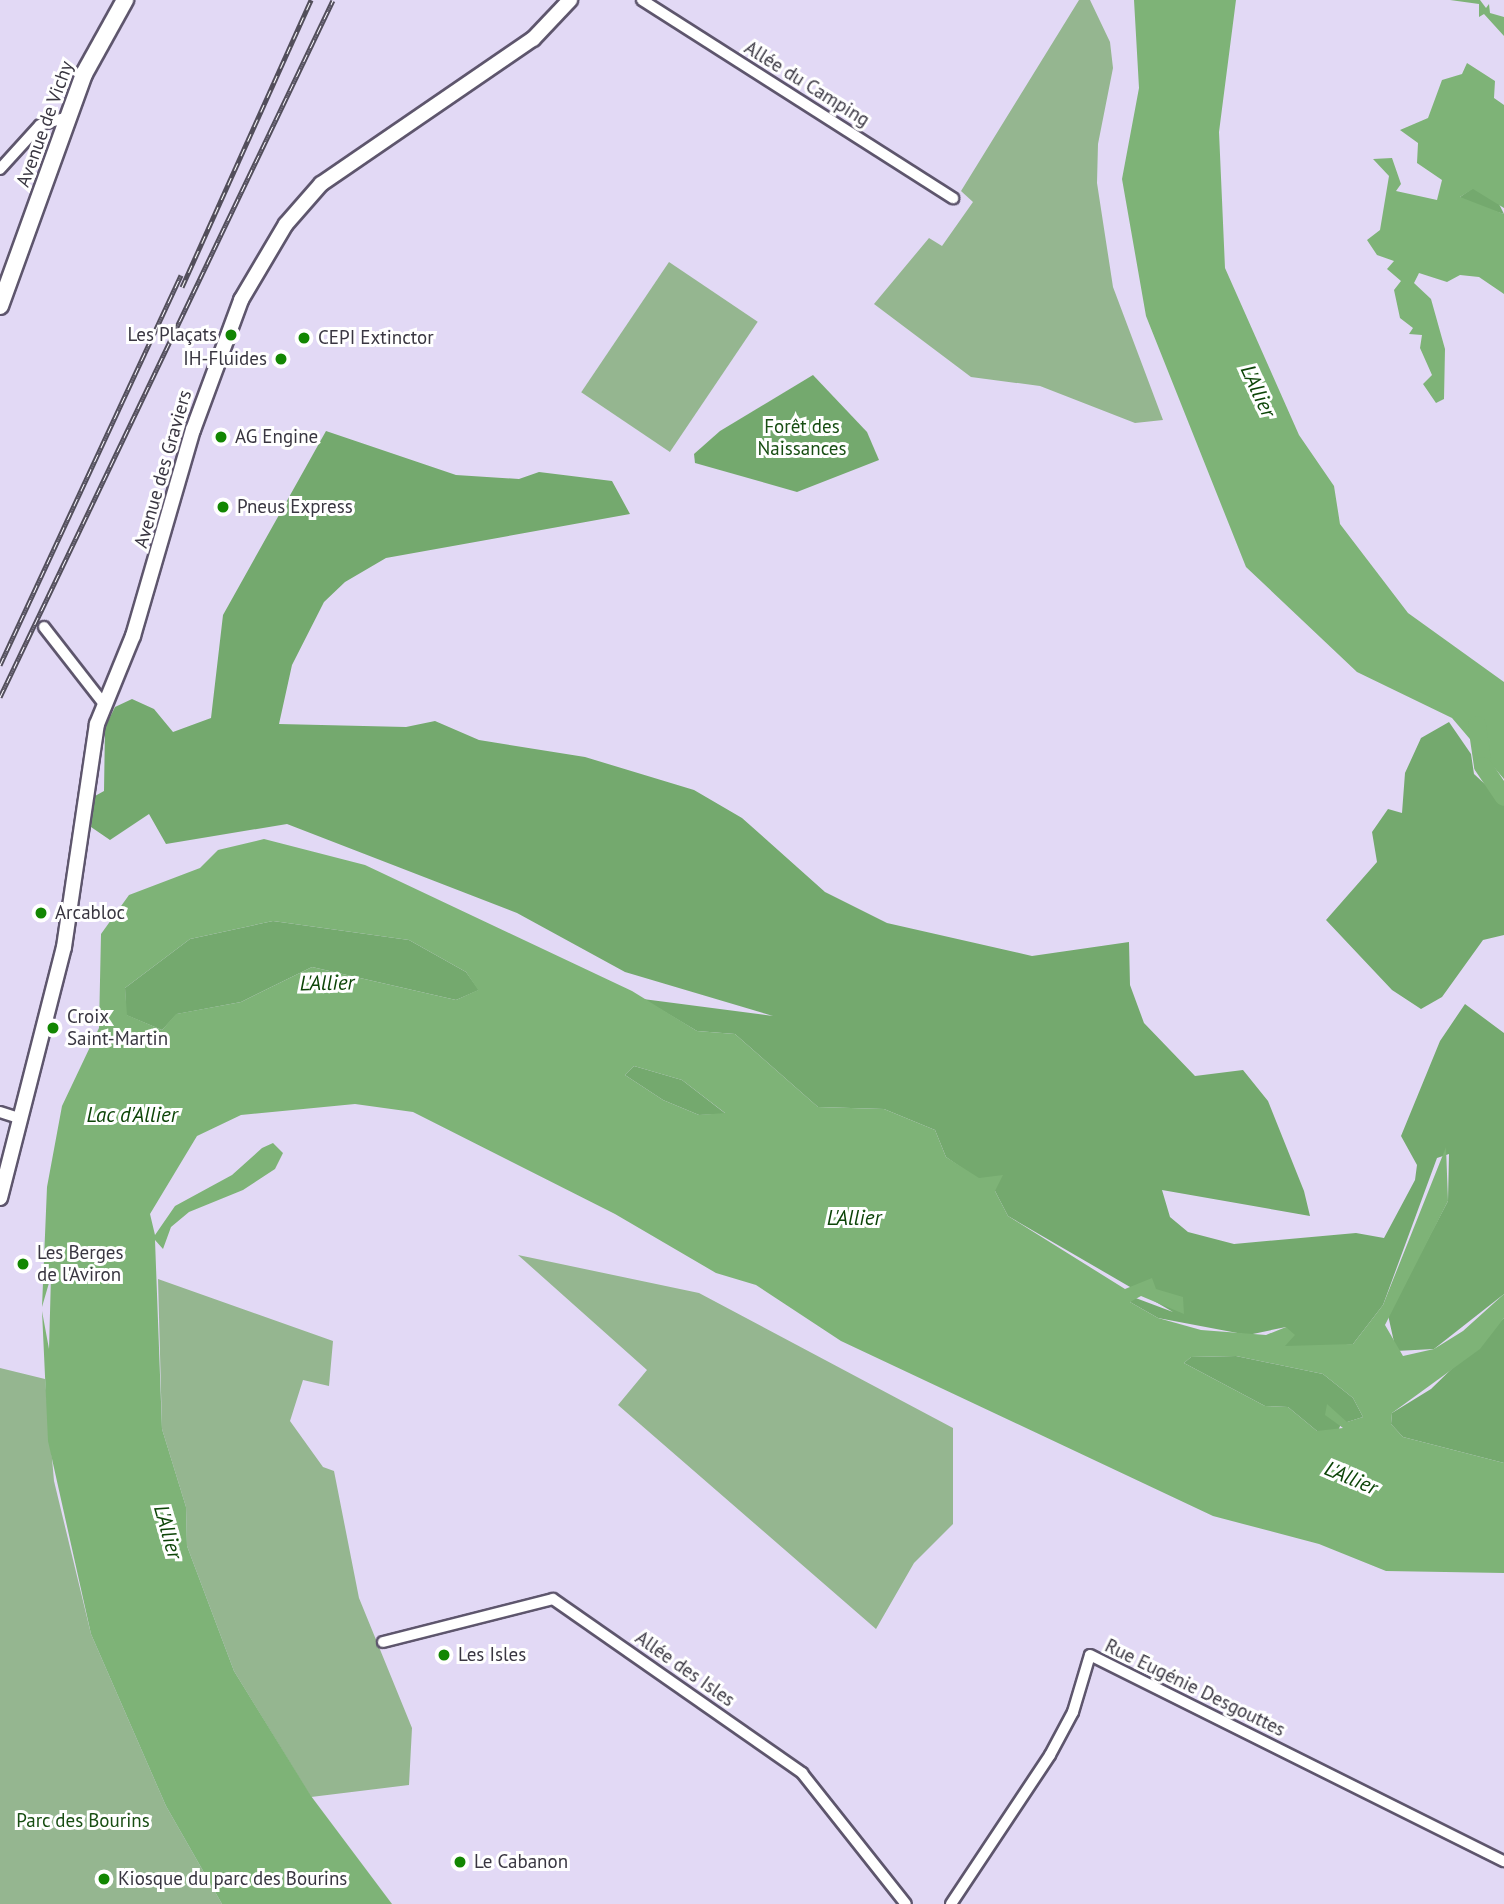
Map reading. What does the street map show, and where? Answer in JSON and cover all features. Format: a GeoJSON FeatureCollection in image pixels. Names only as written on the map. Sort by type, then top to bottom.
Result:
{"type":"FeatureCollection","features":[{"type":"Feature","properties":{"kind":"main road","name":"Avenue de Vichy"},"geometry":{"type":"LineString","coordinates":[[0,306],[94,50],[125,0]]}},
{"type":"Feature","properties":{"kind":"street","name":"Avenue des Graviers"},"geometry":{"type":"LineString","coordinates":[[495,66],[559,0]]}},
{"type":"Feature","properties":{"kind":"street","name":"Avenue des Graviers"},"geometry":{"type":"LineString","coordinates":[[0,1198],[64,947],[104,704],[144,605],[220,350],[268,251],[302,205],[341,168],[533,39],[570,0]]}},
{"type":"Feature","properties":{"kind":"street","name":"Allée du Camping"},"geometry":{"type":"LineString","coordinates":[[642,0],[953,198]]}},
{"type":"Feature","properties":{"kind":"street"},"geometry":{"type":"LineString","coordinates":[[0,169],[40,125],[68,117]]}},
{"type":"Feature","properties":{"kind":"street"},"geometry":{"type":"LineString","coordinates":[[44,627],[104,704]]}},
{"type":"Feature","properties":{"kind":"street"},"geometry":{"type":"LineString","coordinates":[[0,1112],[21,1119]]}},
{"type":"Feature","properties":{"kind":"street","name":"Allée des Isles"},"geometry":{"type":"LineString","coordinates":[[383,1643],[553,1599],[802,1773],[906,1904]]}},
{"type":"Feature","properties":{"kind":"street","name":"Rue Eugénie Desgouttes"},"geometry":{"type":"LineString","coordinates":[[951,1904],[1050,1755],[1073,1712],[1090,1655],[1504,1861]]}},
{"type":"Feature","properties":{"kind":"green space"},"geometry":{"type":"Polygon","coordinates":[[[1079,0],[1090,0],[1110,42],[1113,68],[1098,144],[1097,183],[1113,287],[1163,420],[1135,423],[1040,386],[971,377],[874,304],[929,238],[942,246],[973,202],[961,191],[1079,0]]]}},
{"type":"Feature","properties":{"kind":"green space"},"geometry":{"type":"Polygon","coordinates":[[[1473,188],[1497,200],[1504,214],[1463,202],[1460,197],[1473,188]]]}},
{"type":"Feature","properties":{"kind":"green space"},"geometry":{"type":"Polygon","coordinates":[[[669,262],[758,322],[670,452],[581,392],[669,262]]]}},
{"type":"Feature","properties":{"kind":"green space","name":"Forêt des Naissances"},"geometry":{"type":"Polygon","coordinates":[[[813,375],[867,432],[879,460],[797,492],[695,463],[694,454],[720,431],[813,375]]]}},
{"type":"Feature","properties":{"kind":"green space"},"geometry":{"type":"Polygon","coordinates":[[[326,431],[456,475],[519,479],[539,472],[612,481],[630,514],[386,558],[345,582],[324,602],[292,665],[279,724],[406,727],[435,721],[479,740],[585,757],[694,790],[742,818],[825,892],[887,923],[1032,956],[1129,942],[1130,985],[1144,1023],[1195,1076],[1243,1070],[1268,1101],[1304,1191],[1310,1216],[1162,1190],[1170,1217],[1188,1232],[1234,1244],[1356,1233],[1384,1238],[1415,1180],[1417,1165],[1401,1136],[1440,1041],[1465,1004],[1504,1033],[1504,1294],[1434,1349],[1396,1351],[1388,1315],[1448,1201],[1449,1154],[1437,1158],[1383,1305],[1353,1344],[1312,1350],[1285,1346],[1286,1327],[1248,1335],[1158,1318],[1130,1302],[1133,1297],[1173,1312],[1008,1216],[995,1191],[946,1157],[935,1130],[884,1109],[818,1107],[735,1034],[697,1031],[643,999],[773,1016],[625,972],[517,913],[287,824],[166,844],[149,814],[110,840],[91,827],[95,796],[104,791],[105,727],[115,707],[132,699],[154,709],[173,732],[211,718],[223,615],[326,431]]]}},
{"type":"Feature","properties":{"kind":"green space"},"geometry":{"type":"Polygon","coordinates":[[[1449,722],[1471,754],[1474,774],[1504,802],[1504,935],[1483,940],[1442,997],[1421,1009],[1392,990],[1326,920],[1377,862],[1372,832],[1388,809],[1402,813],[1405,773],[1421,738],[1449,722]]]}},
{"type":"Feature","properties":{"kind":"green space"},"geometry":{"type":"Polygon","coordinates":[[[273,921],[409,940],[466,972],[479,990],[456,1000],[312,967],[241,1002],[177,1014],[162,1030],[126,1015],[125,988],[190,939],[273,921]]]}},
{"type":"Feature","properties":{"kind":"green space"},"geometry":{"type":"Polygon","coordinates":[[[634,1066],[682,1080],[726,1114],[699,1115],[663,1100],[625,1075],[634,1066]]]}},
{"type":"Feature","properties":{"kind":"green space"},"geometry":{"type":"Polygon","coordinates":[[[518,1255],[699,1293],[953,1428],[953,1524],[914,1563],[876,1629],[618,1405],[647,1370],[518,1255]]]}},
{"type":"Feature","properties":{"kind":"green space"},"geometry":{"type":"Polygon","coordinates":[[[158,1279],[333,1341],[329,1386],[303,1380],[290,1421],[323,1467],[334,1471],[359,1598],[412,1728],[409,1785],[311,1797],[234,1671],[187,1546],[186,1507],[162,1429],[158,1279]]]}},
{"type":"Feature","properties":{"kind":"green space"},"geometry":{"type":"Polygon","coordinates":[[[1504,1318],[1504,1463],[1403,1437],[1391,1424],[1392,1413],[1431,1389],[1504,1318]]]}},
{"type":"Feature","properties":{"kind":"green space"},"geometry":{"type":"Polygon","coordinates":[[[1236,1356],[1323,1374],[1353,1398],[1363,1417],[1341,1424],[1337,1433],[1317,1431],[1288,1407],[1265,1406],[1184,1363],[1191,1357],[1236,1356]]]}},
{"type":"Feature","properties":{"kind":"green space","name":"Parc des Bourins"},"geometry":{"type":"Polygon","coordinates":[[[0,1368],[45,1379],[54,1481],[91,1634],[166,1806],[222,1904],[0,1904],[0,1368]]]}},
{"type":"Feature","properties":{"kind":"water","name":"L'Allier"},"geometry":{"type":"Polygon","coordinates":[[[1134,0],[1236,0],[1219,132],[1225,268],[1299,435],[1334,486],[1340,524],[1408,613],[1504,682],[1504,779],[1452,718],[1357,672],[1246,567],[1146,316],[1122,179],[1139,88],[1134,0]]]}},
{"type":"Feature","properties":{"kind":"water"},"geometry":{"type":"Polygon","coordinates":[[[1450,0],[1480,0],[1486,8],[1489,4],[1490,13],[1504,17],[1504,36],[1484,14],[1479,17],[1479,4],[1450,0]]]}},
{"type":"Feature","properties":{"kind":"water"},"geometry":{"type":"Polygon","coordinates":[[[1467,63],[1495,81],[1494,98],[1504,105],[1504,208],[1473,189],[1460,197],[1504,214],[1504,294],[1479,277],[1460,275],[1447,282],[1419,273],[1414,283],[1431,299],[1445,349],[1444,399],[1436,403],[1423,384],[1432,375],[1420,348],[1422,335],[1409,334],[1413,328],[1400,318],[1394,290],[1401,281],[1387,269],[1394,261],[1377,255],[1367,240],[1380,230],[1389,176],[1373,159],[1392,158],[1401,184],[1396,191],[1437,200],[1442,180],[1417,163],[1418,143],[1400,130],[1428,118],[1442,80],[1462,74],[1467,63]]]}},
{"type":"Feature","properties":{"kind":"water","name":"L'Allier"},"geometry":{"type":"Polygon","coordinates":[[[264,839],[365,865],[632,991],[697,1031],[735,1034],[818,1107],[884,1109],[935,1130],[946,1157],[979,1178],[1003,1175],[995,1191],[1008,1216],[1125,1289],[1152,1278],[1156,1289],[1183,1297],[1184,1314],[1141,1296],[1130,1302],[1158,1318],[1201,1330],[1266,1335],[1286,1327],[1295,1335],[1285,1346],[1353,1344],[1383,1305],[1446,1147],[1448,1201],[1385,1325],[1403,1356],[1434,1349],[1463,1331],[1504,1294],[1504,1318],[1480,1349],[1392,1413],[1391,1424],[1403,1437],[1504,1463],[1504,1573],[1386,1571],[1319,1544],[1213,1516],[841,1341],[756,1285],[716,1273],[615,1214],[413,1112],[355,1104],[241,1115],[197,1136],[150,1214],[155,1235],[175,1206],[232,1175],[262,1148],[273,1143],[283,1153],[275,1169],[243,1190],[189,1212],[171,1227],[163,1249],[155,1240],[162,1429],[186,1507],[187,1546],[234,1671],[311,1796],[392,1904],[222,1904],[166,1806],[91,1634],[48,1441],[42,1311],[49,1349],[51,1276],[42,1307],[47,1187],[62,1106],[99,1028],[101,934],[129,895],[200,868],[218,850],[264,839]],[[273,921],[190,939],[125,988],[127,1015],[162,1030],[176,1014],[241,1002],[312,967],[456,1000],[478,990],[466,972],[409,940],[273,921]],[[634,1066],[625,1075],[663,1100],[699,1115],[725,1113],[682,1080],[634,1066]],[[1236,1356],[1191,1357],[1184,1363],[1265,1406],[1288,1407],[1317,1431],[1343,1428],[1325,1415],[1327,1404],[1347,1422],[1363,1417],[1353,1398],[1323,1374],[1236,1356]]]}},
{"type":"Feature","properties":{"kind":"waterway"},"geometry":{"type":"LineString","coordinates":[[1477,725],[1483,766],[1504,797]]}},
{"type":"Feature","properties":{"kind":"railway"},"geometry":{"type":"LineString","coordinates":[[182,287],[311,0]]}},
{"type":"Feature","properties":{"kind":"railway"},"geometry":{"type":"LineString","coordinates":[[0,697],[333,0]]}},
{"type":"Feature","properties":{"kind":"railway"},"geometry":{"type":"LineString","coordinates":[[0,665],[181,275]]}},
{"type":"Feature","properties":{"kind":"place","name":"Les Plaçats"},"geometry":{"type":"Point","coordinates":[231,335]}},
{"type":"Feature","properties":{"kind":"place","name":"CEPI Extinctor"},"geometry":{"type":"Point","coordinates":[304,338]}},
{"type":"Feature","properties":{"kind":"place","name":"IH-Fluides"},"geometry":{"type":"Point","coordinates":[281,359]}},
{"type":"Feature","properties":{"kind":"place","name":"AG Engine"},"geometry":{"type":"Point","coordinates":[221,437]}},
{"type":"Feature","properties":{"kind":"place","name":"Pneus Express"},"geometry":{"type":"Point","coordinates":[223,507]}},
{"type":"Feature","properties":{"kind":"place","name":"Arcabloc"},"geometry":{"type":"Point","coordinates":[41,913]}},
{"type":"Feature","properties":{"kind":"place","name":"Croix Saint-Martin"},"geometry":{"type":"Point","coordinates":[53,1028]}},
{"type":"Feature","properties":{"kind":"place","name":"Les Berges de l'Aviron"},"geometry":{"type":"Point","coordinates":[23,1264]}},
{"type":"Feature","properties":{"kind":"place","name":"Les Isles"},"geometry":{"type":"Point","coordinates":[444,1655]}},
{"type":"Feature","properties":{"kind":"place","name":"Le Cabanon"},"geometry":{"type":"Point","coordinates":[460,1862]}},
{"type":"Feature","properties":{"kind":"place","name":"Kiosque du parc des Bourins"},"geometry":{"type":"Point","coordinates":[104,1879]}},
{"type":"Feature","properties":{"kind":"water label","name":"Lac d'Allier"},"geometry":{"type":"Point","coordinates":[132,1115]}}]}
